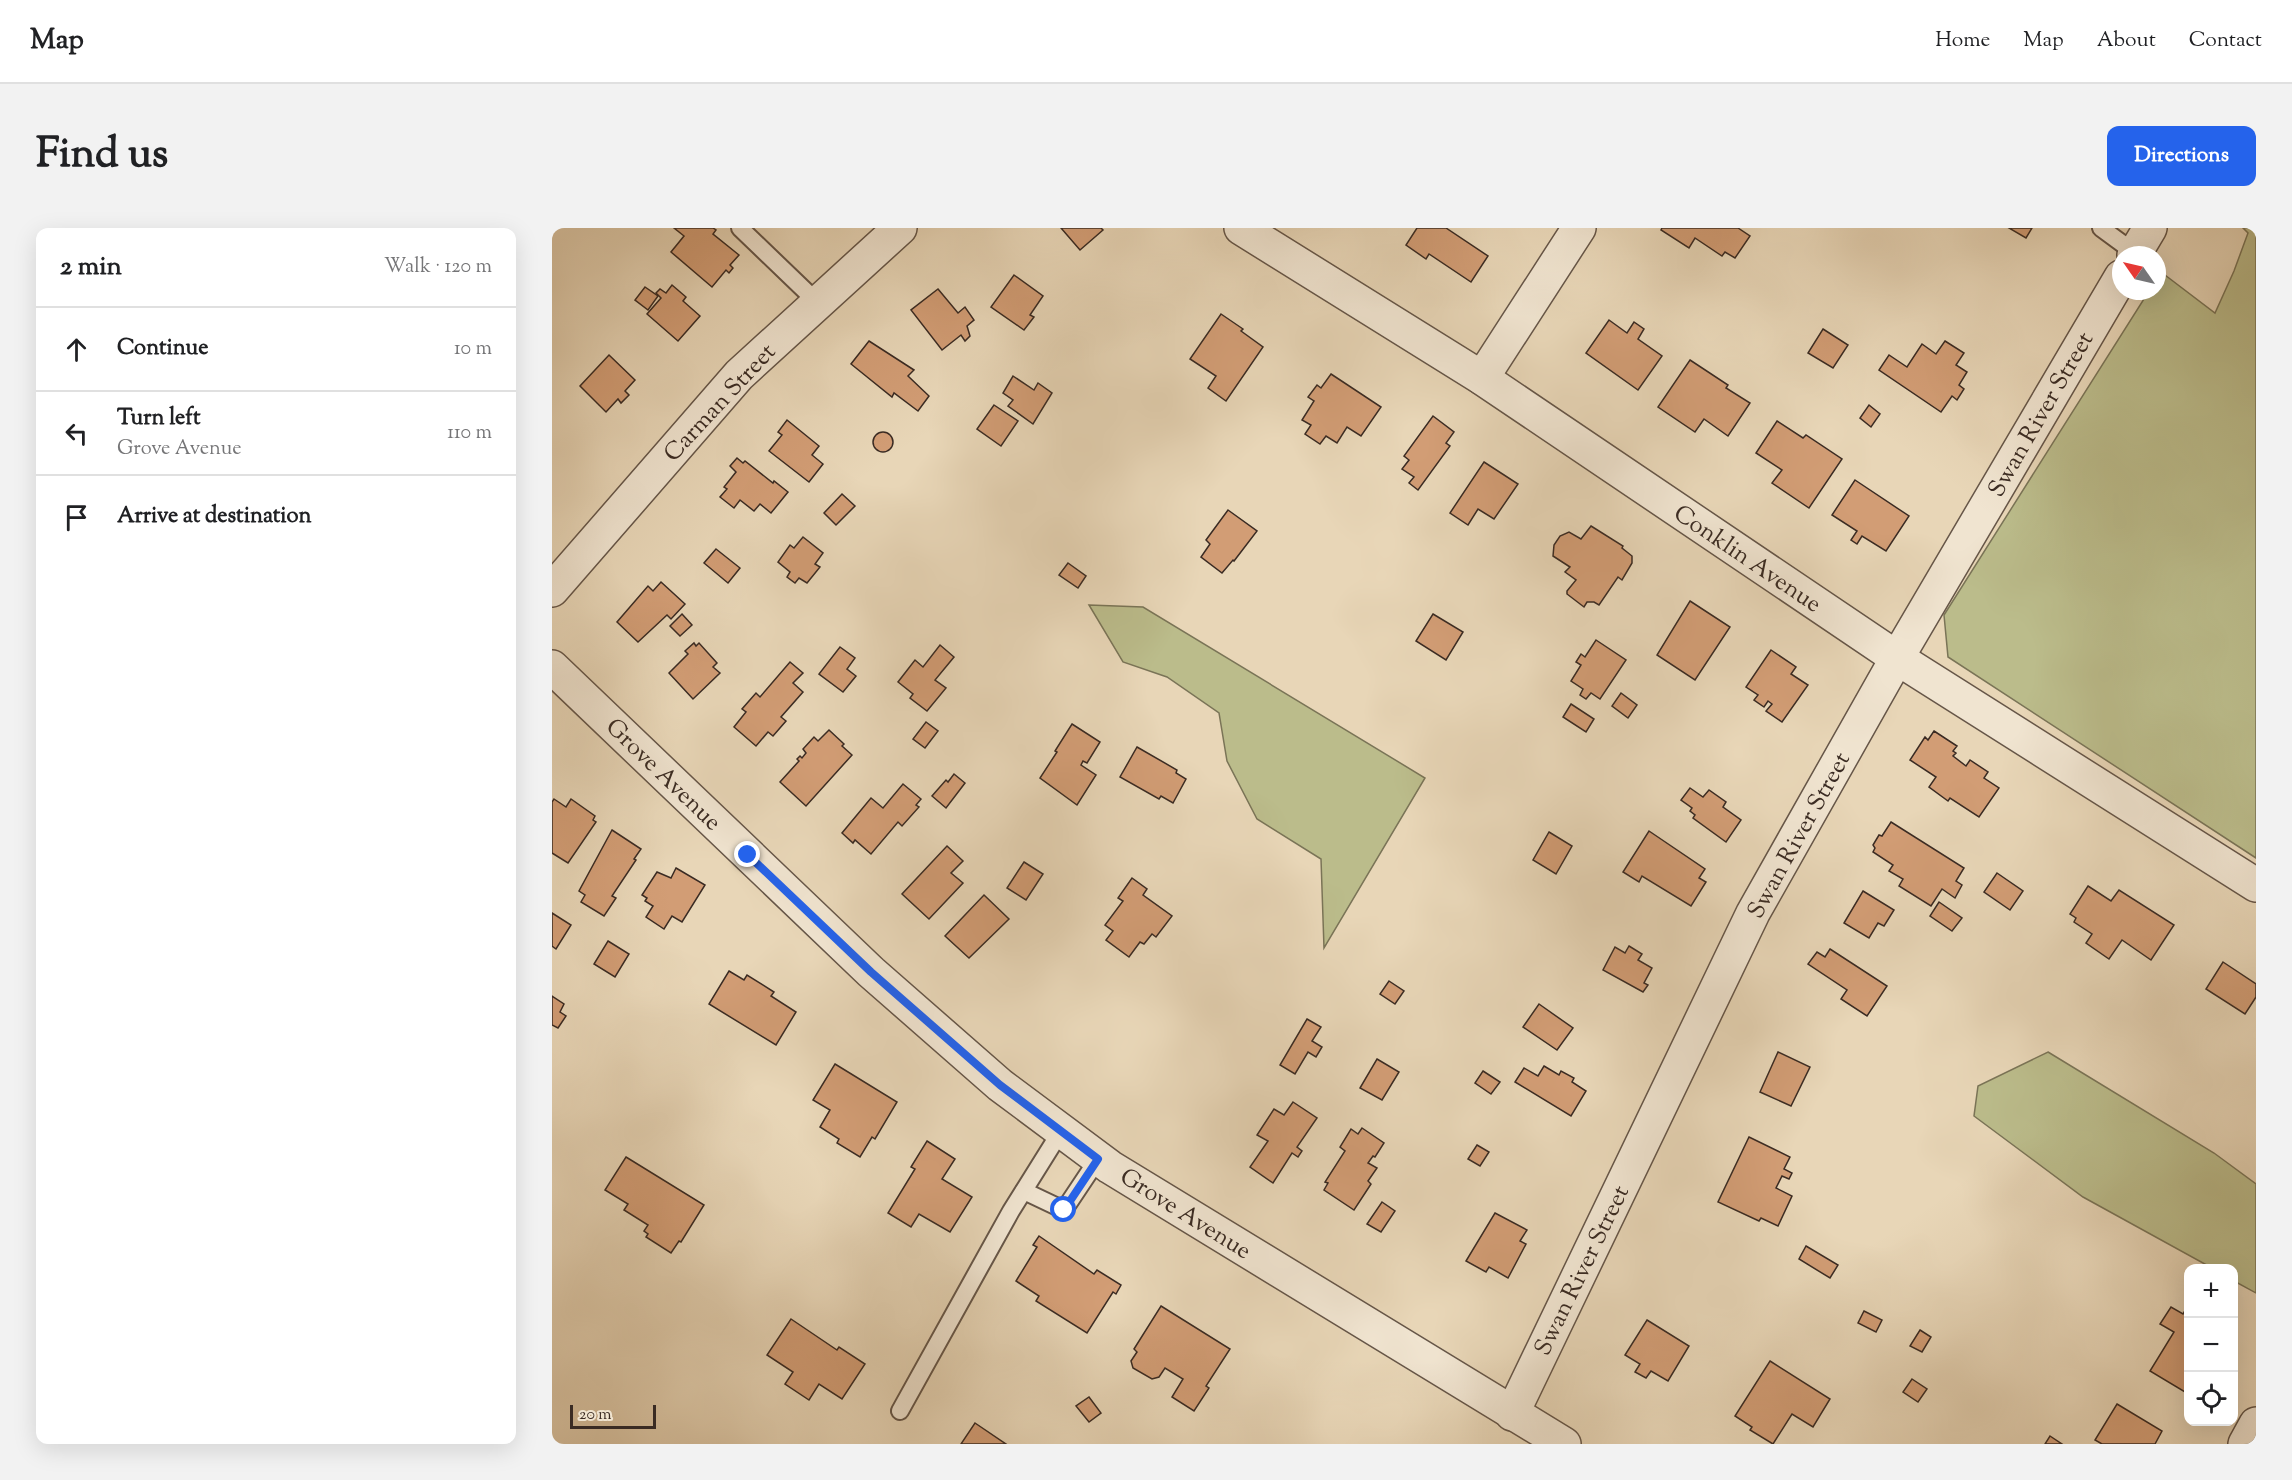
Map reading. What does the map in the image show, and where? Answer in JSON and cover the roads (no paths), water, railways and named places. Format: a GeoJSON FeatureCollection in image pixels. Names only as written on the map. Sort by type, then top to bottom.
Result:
{"type":"FeatureCollection","features":[{"type":"Feature","properties":{"kind":"street","name":"Carman Street"},"geometry":{"type":"LineString","coordinates":[[552,590],[739,375],[900,228]]}},
{"type":"Feature","properties":{"kind":"street","name":"Conklin Avenue"},"geometry":{"type":"LineString","coordinates":[[1241,228],[1482,378],[1897,658],[2256,885]]}},
{"type":"Feature","properties":{"kind":"street"},"geometry":{"type":"LineString","coordinates":[[1482,378],[1579,228]]}},
{"type":"Feature","properties":{"kind":"street","name":"Swan River Street"},"geometry":{"type":"LineString","coordinates":[[1512,1414],[1754,913],[1897,658],[2112,292]]}},
{"type":"Feature","properties":{"kind":"street","name":"Grove Avenue"},"geometry":{"type":"LineString","coordinates":[[552,667],[871,972],[1000,1085],[1098,1159],[1564,1444]]}},
{"type":"Feature","properties":{"kind":"street"},"geometry":{"type":"LineString","coordinates":[[2245,1444],[2256,1424]]}},
{"type":"Feature","properties":{"kind":"lane"},"geometry":{"type":"LineString","coordinates":[[740,228],[818,303]]}},
{"type":"Feature","properties":{"kind":"lane"},"geometry":{"type":"LineString","coordinates":[[2101,228],[2125,246]]}},
{"type":"Feature","properties":{"kind":"lane"},"geometry":{"type":"LineString","coordinates":[[900,1411],[1024,1191],[1062,1131]]}},
{"type":"Feature","properties":{"kind":"lane"},"geometry":{"type":"LineString","coordinates":[[1024,1191],[1064,1210],[1098,1159]]}}]}
